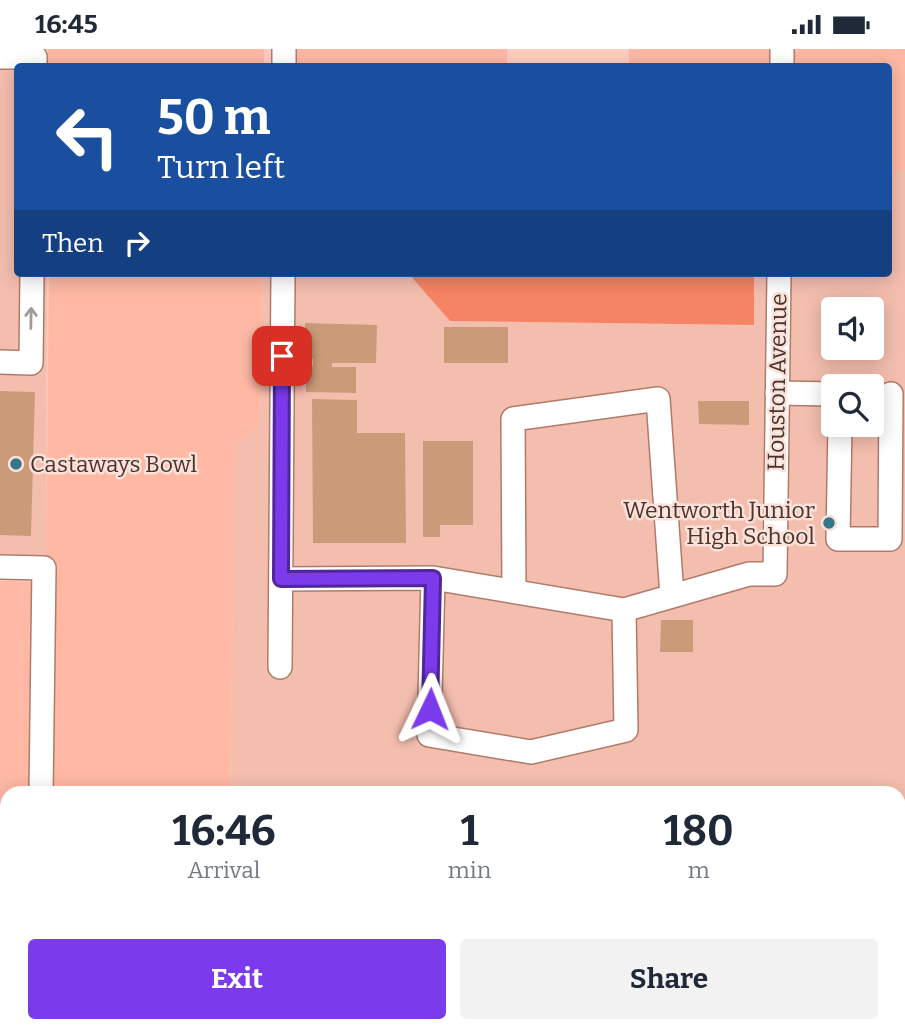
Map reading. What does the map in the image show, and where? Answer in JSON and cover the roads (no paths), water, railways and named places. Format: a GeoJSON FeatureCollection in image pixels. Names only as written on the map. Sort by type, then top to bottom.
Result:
{"type":"FeatureCollection","features":[{"type":"Feature","properties":{"kind":"street"},"geometry":{"type":"LineString","coordinates":[[0,57],[35,62]]}},
{"type":"Feature","properties":{"kind":"street"},"geometry":{"type":"LineString","coordinates":[[0,362],[31,363],[32,277]]}},
{"type":"Feature","properties":{"kind":"street"},"geometry":{"type":"LineString","coordinates":[[281,667],[283,277]]}},
{"type":"Feature","properties":{"kind":"street","name":"Houston Avenue"},"geometry":{"type":"LineString","coordinates":[[672,596],[749,574],[775,574],[779,277]]}},
{"type":"Feature","properties":{"kind":"street"},"geometry":{"type":"LineString","coordinates":[[777,393],[821,394]]}},
{"type":"Feature","properties":{"kind":"street"},"geometry":{"type":"LineString","coordinates":[[839,437],[838,539],[890,539],[889,394]]}},
{"type":"Feature","properties":{"kind":"street"},"geometry":{"type":"LineString","coordinates":[[281,579],[433,578],[624,610],[672,596],[658,398],[513,419],[513,591]]}},
{"type":"Feature","properties":{"kind":"street"},"geometry":{"type":"LineString","coordinates":[[0,567],[44,568],[41,786]]}},
{"type":"Feature","properties":{"kind":"street"},"geometry":{"type":"LineString","coordinates":[[433,578],[429,735],[531,752],[626,730],[624,610]]}},
{"type":"Feature","properties":{"kind":"place","name":"Castaways Bowl"},"geometry":{"type":"Point","coordinates":[16,464]}},
{"type":"Feature","properties":{"kind":"place","name":"Wentworth Junior High School"},"geometry":{"type":"Point","coordinates":[829,523]}}]}
